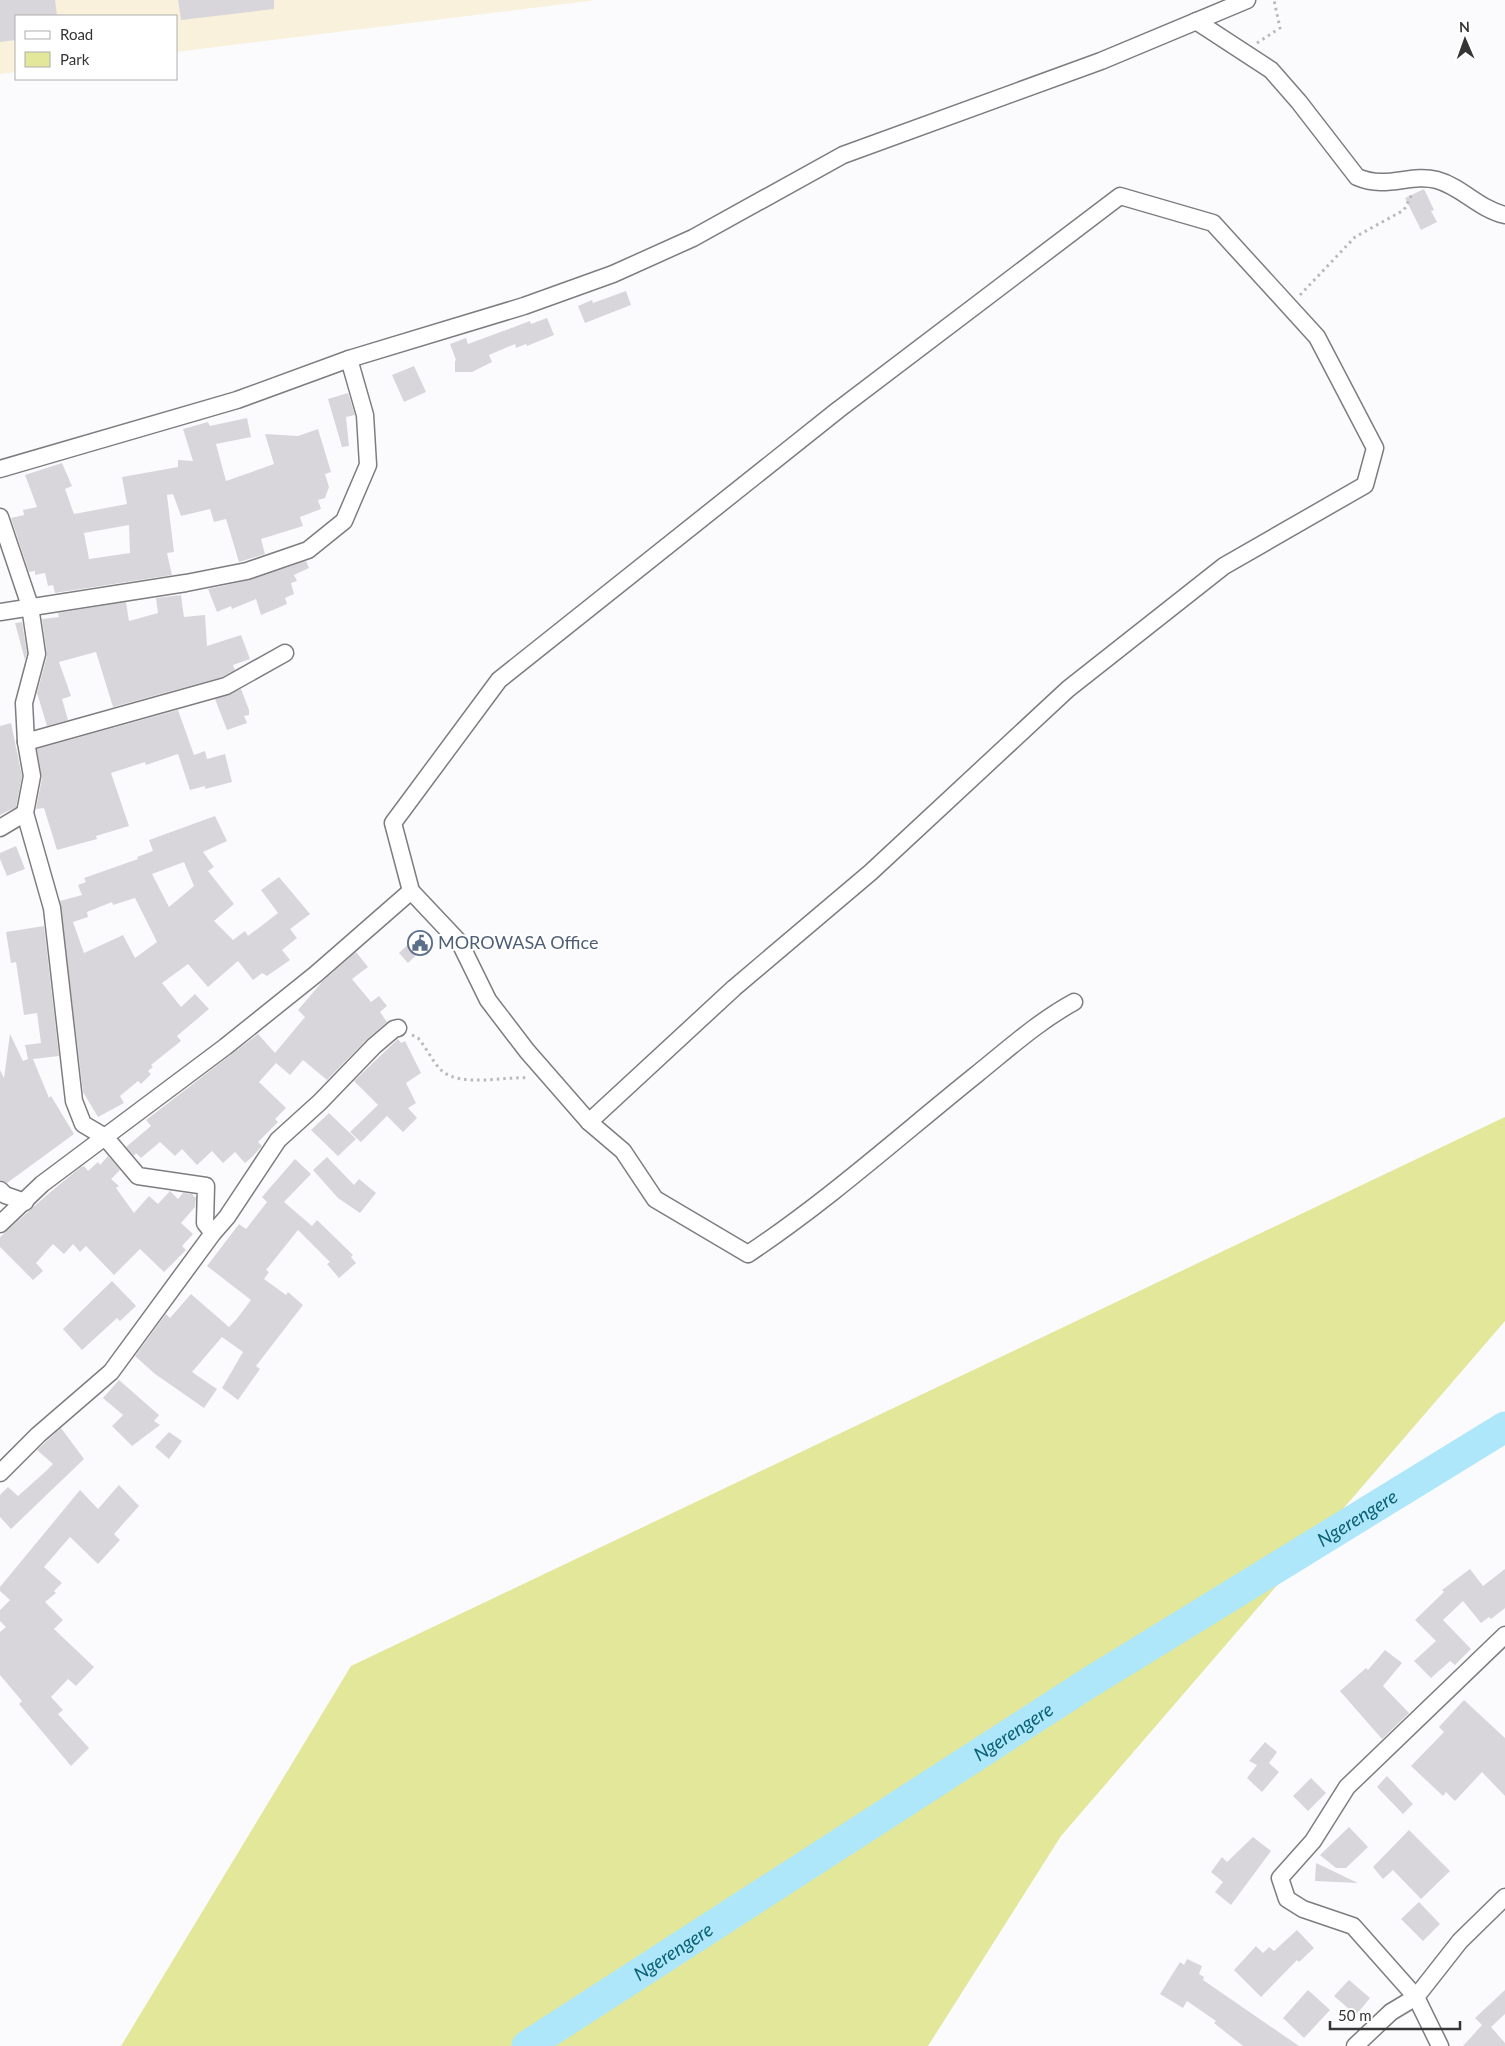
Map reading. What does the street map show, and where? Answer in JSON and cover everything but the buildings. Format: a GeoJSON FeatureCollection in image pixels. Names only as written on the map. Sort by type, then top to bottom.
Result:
{"type":"FeatureCollection","features":[{"type":"Feature","properties":{"kind":"street"},"geometry":{"type":"LineString","coordinates":[[0,469],[237,400],[349,359],[524,306],[613,274],[693,238],[843,155],[1101,61],[1247,0]]}},
{"type":"Feature","properties":{"kind":"street"},"geometry":{"type":"LineString","coordinates":[[1196,21],[1242,54],[1271,70],[1299,102],[1357,177],[1369,182],[1395,183],[1420,178],[1436,180],[1454,186],[1491,211],[1505,215]]}},
{"type":"Feature","properties":{"kind":"street"},"geometry":{"type":"LineString","coordinates":[[590,1122],[734,988],[871,872],[1068,689],[1224,566],[1365,485],[1375,448],[1317,337],[1213,223],[1120,196],[838,410],[499,680],[393,823],[411,891],[460,943],[488,1000],[553,1080],[590,1122],[623,1151],[655,1199],[748,1254],[794,1223],[1019,1041],[1074,1002]]}},
{"type":"Feature","properties":{"kind":"street"},"geometry":{"type":"LineString","coordinates":[[0,612],[186,583],[247,571],[308,550],[344,521],[368,465],[365,415],[349,359]]}},
{"type":"Feature","properties":{"kind":"street"},"geometry":{"type":"LineString","coordinates":[[0,517],[30,606],[37,654],[24,703],[26,742],[32,776],[25,813],[52,908],[74,1101],[83,1124],[105,1137],[138,1176],[206,1186],[205,1223],[213,1233]]}},
{"type":"Feature","properties":{"kind":"street"},"geometry":{"type":"LineString","coordinates":[[26,742],[226,686],[285,653]]}},
{"type":"Feature","properties":{"kind":"street"},"geometry":{"type":"LineString","coordinates":[[0,828],[25,813]]}},
{"type":"Feature","properties":{"kind":"street"},"geometry":{"type":"LineString","coordinates":[[0,1224],[42,1184],[316,974],[411,891]]}},
{"type":"Feature","properties":{"kind":"street"},"geometry":{"type":"LineString","coordinates":[[0,1473],[38,1435],[111,1372],[213,1233],[227,1217],[278,1140],[320,1102],[374,1046],[394,1029],[398,1028]]}},
{"type":"Feature","properties":{"kind":"street"},"geometry":{"type":"LineString","coordinates":[[0,1190],[5,1195],[25,1202]]}},
{"type":"Feature","properties":{"kind":"street"},"geometry":{"type":"LineString","coordinates":[[1440,2046],[1416,1997],[1353,1926],[1303,1909],[1287,1900],[1280,1878],[1313,1841],[1348,1788],[1505,1635]]}},
{"type":"Feature","properties":{"kind":"street"},"geometry":{"type":"LineString","coordinates":[[1354,2046],[1391,2012],[1416,1997],[1460,1941],[1505,1897]]}},
{"type":"Feature","properties":{"kind":"path"},"geometry":{"type":"LineString","coordinates":[[1242,54],[1280,28],[1274,0]]}},
{"type":"Feature","properties":{"kind":"path"},"geometry":{"type":"LineString","coordinates":[[1296,299],[1355,236],[1404,210],[1420,178]]}},
{"type":"Feature","properties":{"kind":"path"},"geometry":{"type":"LineString","coordinates":[[398,1028],[418,1038],[442,1070],[457,1078],[501,1080],[525,1077],[553,1080]]}},
{"type":"Feature","properties":{"kind":"shaded area"},"geometry":{"type":"Polygon","coordinates":[[[0,0],[596,0],[178,52],[178,15],[15,15],[15,72],[0,74],[0,0]]]}},
{"type":"Feature","properties":{"kind":"green space"},"geometry":{"type":"Polygon","coordinates":[[[1505,1117],[1505,1321],[1061,1836],[928,2046],[121,2046],[351,1666],[1505,1117]]]}},
{"type":"Feature","properties":{"kind":"waterway","name":"Ngerengere"},"geometry":{"type":"LineString","coordinates":[[527,2046],[1087,1684],[1505,1427]]}},
{"type":"Feature","properties":{"kind":"place","name":"MOROWASA Office"},"geometry":{"type":"Point","coordinates":[420,943]}}]}
